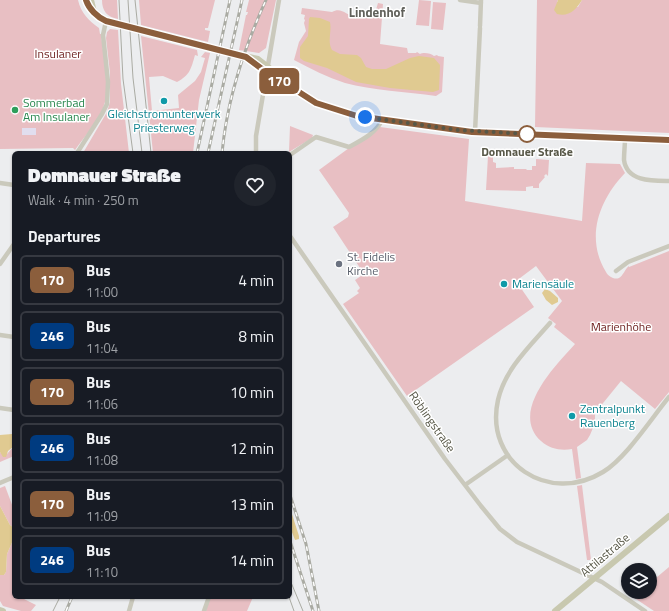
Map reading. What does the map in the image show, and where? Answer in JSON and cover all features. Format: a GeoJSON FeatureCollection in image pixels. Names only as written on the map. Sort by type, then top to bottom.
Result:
{"type":"FeatureCollection","features":[{"type":"Feature","properties":{"kind":"main road"},"geometry":{"type":"LineString","coordinates":[[86,0],[88,6],[100,18],[106,21],[246,57],[267,69],[274,78],[316,103],[357,116],[475,132],[669,140]]}},
{"type":"Feature","properties":{"kind":"main road"},"geometry":{"type":"LineString","coordinates":[[91,0],[94,12]]}},
{"type":"Feature","properties":{"kind":"main road","name":"Attilastraße"},"geometry":{"type":"LineString","coordinates":[[555,611],[669,516]]}},
{"type":"Feature","properties":{"kind":"main road"},"geometry":{"type":"LineString","coordinates":[[0,610],[4,611]]}},
{"type":"Feature","properties":{"kind":"street"},"geometry":{"type":"LineString","coordinates":[[256,151],[256,136],[279,0]]}},
{"type":"Feature","properties":{"kind":"street"},"geometry":{"type":"LineString","coordinates":[[460,0],[481,1],[475,132]]}},
{"type":"Feature","properties":{"kind":"street"},"geometry":{"type":"LineString","coordinates":[[77,151],[107,104],[108,82],[103,34],[106,21]]}},
{"type":"Feature","properties":{"kind":"street"},"geometry":{"type":"LineString","coordinates":[[292,154],[316,137],[349,147],[379,127],[382,120]]}},
{"type":"Feature","properties":{"kind":"street"},"geometry":{"type":"LineString","coordinates":[[625,138],[624,160],[632,174],[646,180],[669,182]]}},
{"type":"Feature","properties":{"kind":"street"},"geometry":{"type":"LineString","coordinates":[[0,183],[12,185]]}},
{"type":"Feature","properties":{"kind":"street","name":"Röblingstraße"},"geometry":{"type":"LineString","coordinates":[[292,239],[430,438],[497,525],[512,538],[595,578],[645,611]]}},
{"type":"Feature","properties":{"kind":"street"},"geometry":{"type":"LineString","coordinates":[[616,271],[628,262],[669,246]]}},
{"type":"Feature","properties":{"kind":"street"},"geometry":{"type":"LineString","coordinates":[[0,264],[12,247]]}},
{"type":"Feature","properties":{"kind":"street"},"geometry":{"type":"LineString","coordinates":[[8,253],[12,254]]}},
{"type":"Feature","properties":{"kind":"street"},"geometry":{"type":"LineString","coordinates":[[550,323],[513,366],[501,391],[497,406],[496,423],[500,439],[508,455],[516,465],[526,473],[544,482],[568,484],[590,479],[604,472],[615,463],[669,397]]}},
{"type":"Feature","properties":{"kind":"street"},"geometry":{"type":"LineString","coordinates":[[0,335],[12,337]]}},
{"type":"Feature","properties":{"kind":"street"},"geometry":{"type":"LineString","coordinates":[[0,408],[12,410]]}},
{"type":"Feature","properties":{"kind":"street"},"geometry":{"type":"LineString","coordinates":[[465,485],[508,455]]}},
{"type":"Feature","properties":{"kind":"street"},"geometry":{"type":"LineString","coordinates":[[0,483],[12,478]]}},
{"type":"Feature","properties":{"kind":"street"},"geometry":{"type":"LineString","coordinates":[[129,611],[132,599]]}},
{"type":"Feature","properties":{"kind":"street"},"geometry":{"type":"LineString","coordinates":[[204,611],[208,599]]}},
{"type":"Feature","properties":{"kind":"green space","name":"Insulaner"},"geometry":{"type":"Polygon","coordinates":[[[0,0],[78,0],[81,9],[86,16],[99,28],[106,78],[105,102],[96,121],[75,150],[73,148],[0,149],[0,0]]]}},
{"type":"Feature","properties":{"kind":"green space"},"geometry":{"type":"Polygon","coordinates":[[[102,0],[117,0],[118,19],[111,17],[106,13],[102,0]]]}},
{"type":"Feature","properties":{"kind":"green space"},"geometry":{"type":"Polygon","coordinates":[[[139,0],[215,0],[208,28],[205,28],[205,30],[210,31],[208,42],[141,25],[139,0]]]}},
{"type":"Feature","properties":{"kind":"green space"},"geometry":{"type":"Polygon","coordinates":[[[249,0],[276,0],[266,48],[259,53],[239,50],[246,15],[248,12],[246,12],[249,0]]]}},
{"type":"Feature","properties":{"kind":"green space"},"geometry":{"type":"Polygon","coordinates":[[[419,0],[431,1],[429,26],[416,25],[419,0]]]}},
{"type":"Feature","properties":{"kind":"green space"},"geometry":{"type":"Polygon","coordinates":[[[537,0],[558,0],[557,2],[578,7],[582,0],[669,0],[669,133],[535,127],[537,0]]]}},
{"type":"Feature","properties":{"kind":"green space"},"geometry":{"type":"Polygon","coordinates":[[[433,2],[446,3],[443,30],[431,29],[433,2]]]}},
{"type":"Feature","properties":{"kind":"green space"},"geometry":{"type":"Polygon","coordinates":[[[378,3],[383,4],[380,44],[407,48],[408,53],[427,53],[434,56],[437,55],[444,57],[442,92],[436,96],[378,89],[345,83],[313,70],[294,60],[299,42],[306,31],[304,23],[305,15],[301,14],[302,8],[332,12],[339,10],[356,16],[360,14],[375,13],[378,3]]]}},
{"type":"Feature","properties":{"kind":"green space"},"geometry":{"type":"Polygon","coordinates":[[[110,29],[118,30],[121,84],[129,151],[84,151],[107,112],[110,102],[110,73],[106,38],[107,32],[110,29]]]}},
{"type":"Feature","properties":{"kind":"green space"},"geometry":{"type":"Polygon","coordinates":[[[141,36],[197,50],[198,56],[195,55],[191,68],[185,77],[177,82],[163,76],[149,77],[152,111],[179,108],[178,95],[195,81],[201,72],[205,58],[201,57],[205,52],[210,53],[199,100],[193,151],[153,151],[141,36]]]}},
{"type":"Feature","properties":{"kind":"green space"},"geometry":{"type":"Polygon","coordinates":[[[290,126],[313,135],[312,138],[289,151],[290,126]]]}},
{"type":"Feature","properties":{"kind":"green space","name":"Marienhöhe"},"geometry":{"type":"Polygon","coordinates":[[[380,127],[469,139],[465,201],[582,221],[586,163],[620,164],[625,173],[608,195],[602,207],[596,233],[596,246],[606,272],[613,278],[619,278],[629,266],[669,251],[669,392],[655,409],[621,381],[595,413],[595,423],[587,440],[577,447],[581,478],[576,479],[572,449],[564,450],[548,446],[541,441],[532,429],[530,417],[533,403],[539,390],[547,376],[575,344],[554,327],[556,324],[548,318],[562,301],[536,266],[516,281],[534,307],[407,396],[343,304],[359,293],[357,291],[360,288],[355,280],[364,274],[333,227],[348,217],[349,213],[319,170],[349,148],[367,138],[380,127]]]}},
{"type":"Feature","properties":{"kind":"green space"},"geometry":{"type":"Polygon","coordinates":[[[488,156],[493,156],[493,162],[496,163],[496,168],[514,167],[514,169],[532,170],[532,166],[536,166],[536,159],[549,160],[548,176],[546,174],[544,176],[545,177],[539,184],[539,188],[533,188],[533,186],[526,187],[526,191],[486,190],[488,156]]]}},
{"type":"Feature","properties":{"kind":"green space"},"geometry":{"type":"Polygon","coordinates":[[[12,448],[12,457],[0,462],[0,452],[2,454],[7,454],[12,448]]]}},
{"type":"Feature","properties":{"kind":"green space"},"geometry":{"type":"Polygon","coordinates":[[[582,485],[591,560],[587,560],[577,486],[582,485]]]}},
{"type":"Feature","properties":{"kind":"green space"},"geometry":{"type":"Polygon","coordinates":[[[5,486],[12,505],[12,526],[0,506],[0,488],[5,486]]]}},
{"type":"Feature","properties":{"kind":"green space"},"geometry":{"type":"Polygon","coordinates":[[[12,543],[12,599],[24,599],[36,605],[31,611],[21,611],[3,606],[0,601],[0,575],[4,575],[6,572],[7,554],[12,543]]]}},
{"type":"Feature","properties":{"kind":"green space"},"geometry":{"type":"Polygon","coordinates":[[[669,567],[669,611],[654,611],[636,599],[657,599],[657,577],[669,567]]]}},
{"type":"Feature","properties":{"kind":"green space"},"geometry":{"type":"Polygon","coordinates":[[[209,599],[252,599],[247,611],[206,611],[209,599]]]}},
{"type":"Feature","properties":{"kind":"sand"},"geometry":{"type":"Polygon","coordinates":[[[22,128],[36,128],[36,135],[22,135],[22,128]]]}},
{"type":"Feature","properties":{"kind":"shaded area"},"geometry":{"type":"Polygon","coordinates":[[[558,0],[582,0],[572,12],[561,15],[557,14],[554,10],[558,0]]]}},
{"type":"Feature","properties":{"kind":"shaded area"},"geometry":{"type":"Polygon","coordinates":[[[310,17],[320,18],[330,22],[330,43],[332,50],[340,54],[357,55],[361,58],[366,67],[372,69],[386,69],[410,58],[419,56],[434,58],[440,65],[439,90],[433,92],[390,88],[356,82],[327,68],[304,61],[300,58],[300,47],[308,36],[310,17]]]}},
{"type":"Feature","properties":{"kind":"shaded area"},"geometry":{"type":"Polygon","coordinates":[[[545,289],[550,291],[558,298],[558,302],[552,305],[546,300],[542,293],[545,289]]]}},
{"type":"Feature","properties":{"kind":"shaded area"},"geometry":{"type":"Polygon","coordinates":[[[12,434],[12,448],[8,451],[6,457],[3,457],[0,452],[0,435],[12,434]]]}},
{"type":"Feature","properties":{"kind":"shaded area"},"geometry":{"type":"Polygon","coordinates":[[[0,506],[12,526],[12,543],[7,554],[6,572],[4,575],[0,575],[0,506]]]}},
{"type":"Feature","properties":{"kind":"shaded area"},"geometry":{"type":"Polygon","coordinates":[[[292,514],[299,536],[299,539],[295,540],[292,532],[292,514]]]}},
{"type":"Feature","properties":{"kind":"tram line"},"geometry":{"type":"LineString","coordinates":[[119,0],[123,79],[133,151]]}},
{"type":"Feature","properties":{"kind":"tram line"},"geometry":{"type":"LineString","coordinates":[[128,0],[133,78],[142,151]]}},
{"type":"Feature","properties":{"kind":"tram line"},"geometry":{"type":"LineString","coordinates":[[135,0],[151,151]]}},
{"type":"Feature","properties":{"kind":"tram line"},"geometry":{"type":"LineString","coordinates":[[292,585],[303,611]]}},
{"type":"Feature","properties":{"kind":"tram line"},"geometry":{"type":"LineString","coordinates":[[53,611],[59,599]]}},
{"type":"Feature","properties":{"kind":"tram line"},"geometry":{"type":"LineString","coordinates":[[290,599],[294,611]]}},
{"type":"Feature","properties":{"kind":"railway"},"geometry":{"type":"LineString","coordinates":[[197,151],[230,0]]}},
{"type":"Feature","properties":{"kind":"railway"},"geometry":{"type":"LineString","coordinates":[[208,151],[242,0]]}},
{"type":"Feature","properties":{"kind":"railway"},"geometry":{"type":"LineString","coordinates":[[222,151],[224,133],[232,94],[244,56],[266,0]]}},
{"type":"Feature","properties":{"kind":"railway"},"geometry":{"type":"LineString","coordinates":[[292,501],[306,544],[319,611]]}},
{"type":"Feature","properties":{"kind":"railway"},"geometry":{"type":"LineString","coordinates":[[292,547],[313,611]]}},
{"type":"Feature","properties":{"kind":"railway"},"geometry":{"type":"LineString","coordinates":[[66,611],[71,599]]}},
{"type":"Feature","properties":{"kind":"bus line","name":"170"},"geometry":{"type":"LineString","coordinates":[[86,0],[88,6],[106,21],[246,57],[274,78],[316,103],[357,116],[472,132],[669,140]]}},
{"type":"Feature","properties":{"kind":"place","name":"Gleichstromunterwerk Priesterweg"},"geometry":{"type":"Point","coordinates":[164,101]}},
{"type":"Feature","properties":{"kind":"place","name":"Sommerbad Am Insulaner"},"geometry":{"type":"Point","coordinates":[15,110]}},
{"type":"Feature","properties":{"kind":"place","name":"Domnauer Straße"},"geometry":{"type":"Point","coordinates":[527,134]}},
{"type":"Feature","properties":{"kind":"place","name":"St. Fidelis Kirche"},"geometry":{"type":"Point","coordinates":[339,264]}},
{"type":"Feature","properties":{"kind":"place","name":"Mariensäule"},"geometry":{"type":"Point","coordinates":[504,284]}},
{"type":"Feature","properties":{"kind":"place","name":"Zentralpunkt Rauenberg"},"geometry":{"type":"Point","coordinates":[572,416]}},
{"type":"Feature","properties":{"kind":"district","name":"Lindenhof"},"geometry":{"type":"Point","coordinates":[377,12]}},
{"type":"Feature","properties":{"kind":"route"},"geometry":{"type":"LineString","coordinates":[[365,117],[472,132],[527,134]]}}]}
